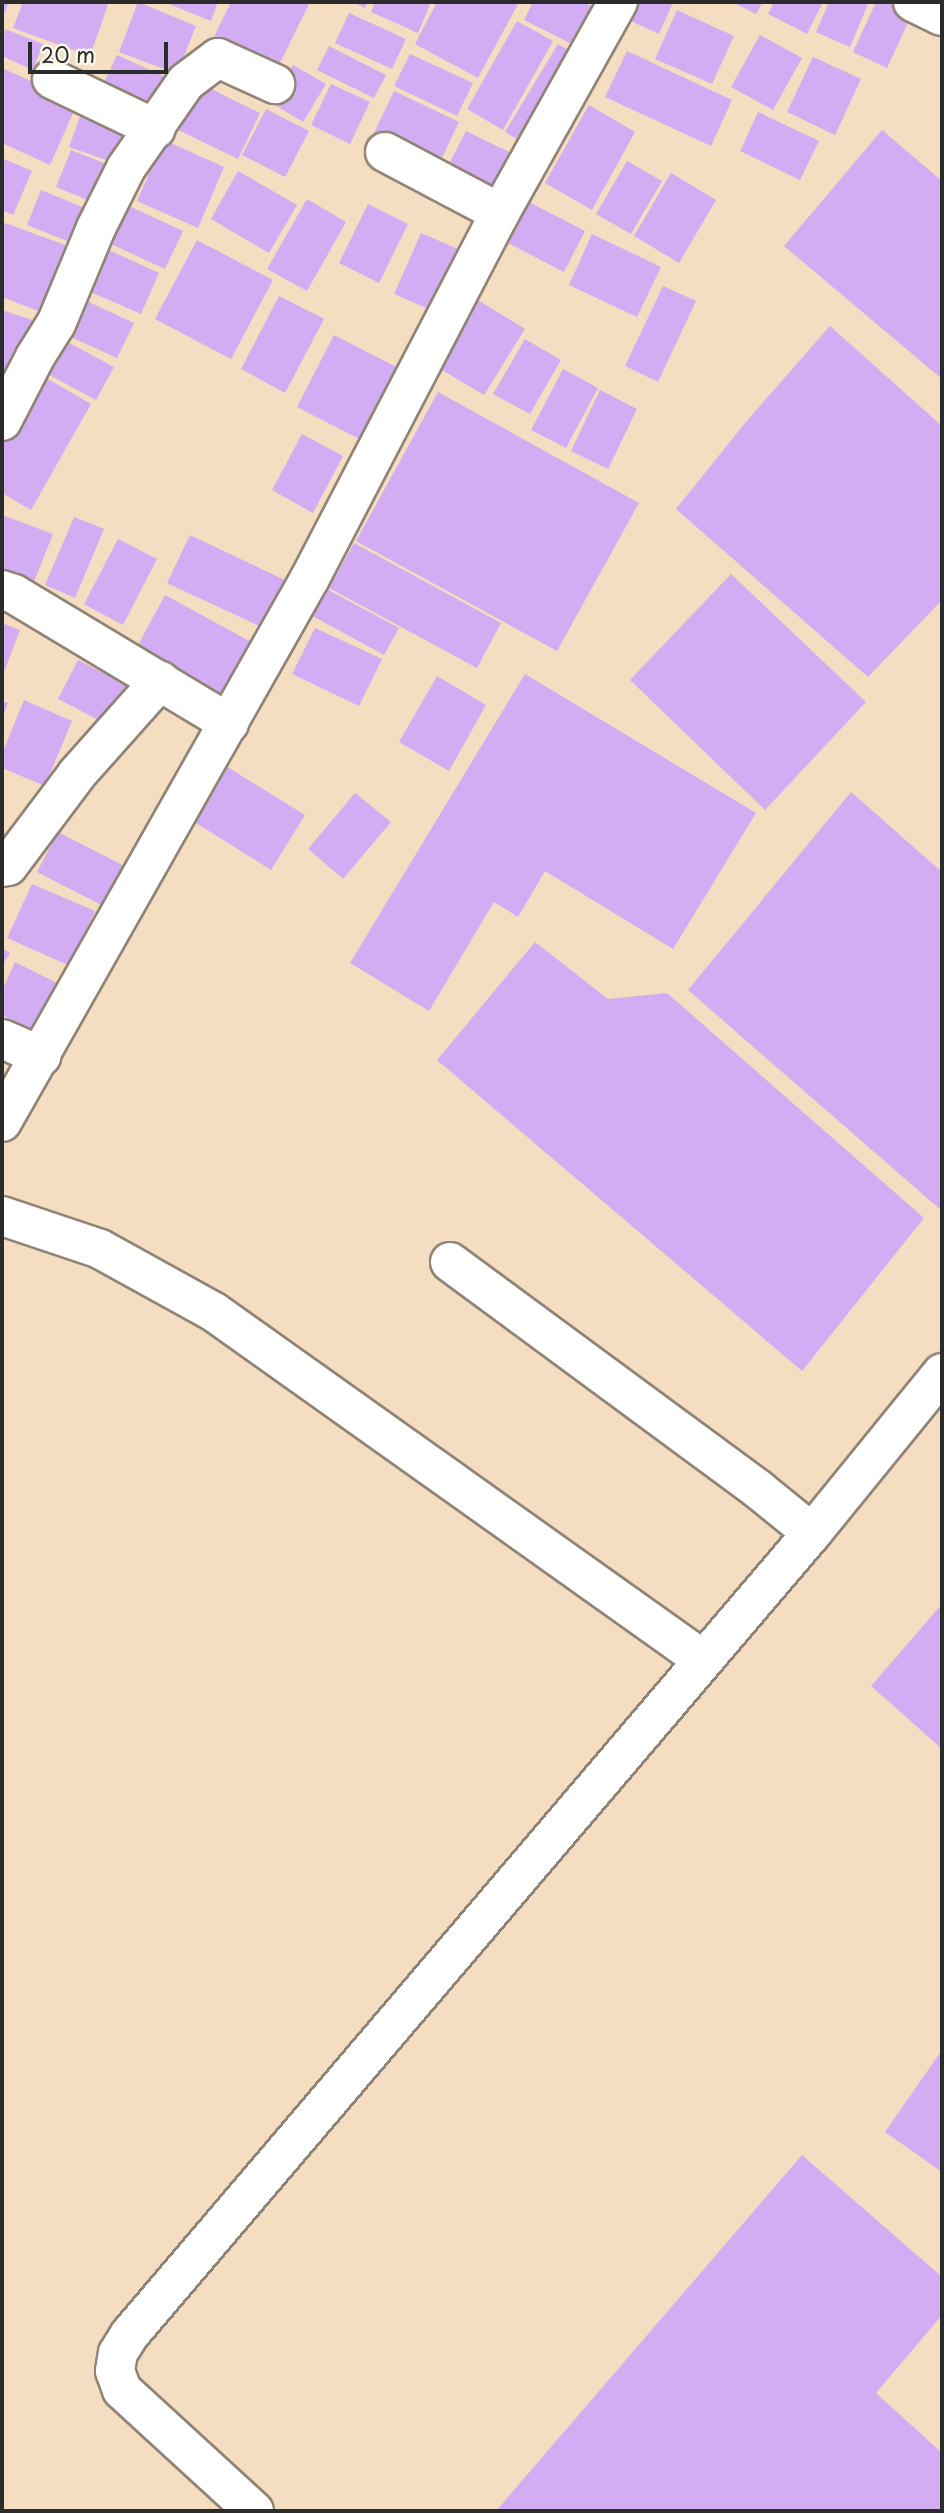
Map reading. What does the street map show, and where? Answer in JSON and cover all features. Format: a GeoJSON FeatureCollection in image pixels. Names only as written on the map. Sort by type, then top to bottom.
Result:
{"type":"FeatureCollection","features":[{"type":"Feature","properties":{"kind":"street"},"geometry":{"type":"LineString","coordinates":[[2,1122],[310,578],[500,213],[618,2]]}},
{"type":"Feature","properties":{"kind":"street"},"geometry":{"type":"LineString","coordinates":[[913,2],[942,16]]}},
{"type":"Feature","properties":{"kind":"street"},"geometry":{"type":"LineString","coordinates":[[2,421],[56,324],[126,169],[186,82],[218,58],[275,84]]}},
{"type":"Feature","properties":{"kind":"street"},"geometry":{"type":"LineString","coordinates":[[52,79],[156,129]]}},
{"type":"Feature","properties":{"kind":"street"},"geometry":{"type":"LineString","coordinates":[[385,152],[500,213]]}},
{"type":"Feature","properties":{"kind":"street"},"geometry":{"type":"LineString","coordinates":[[2,590],[14,594],[229,723]]}},
{"type":"Feature","properties":{"kind":"street"},"geometry":{"type":"LineString","coordinates":[[2,867],[8,866],[77,774],[160,681]]}},
{"type":"Feature","properties":{"kind":"street"},"geometry":{"type":"LineString","coordinates":[[2,1039],[41,1056]]}},
{"type":"Feature","properties":{"kind":"street"},"geometry":{"type":"LineString","coordinates":[[2,1216],[100,1249],[214,1312],[702,1660]]}},
{"type":"Feature","properties":{"kind":"street"},"geometry":{"type":"LineString","coordinates":[[450,1262],[759,1490],[812,1533]]}},
{"type":"Feature","properties":{"kind":"street"},"geometry":{"type":"LineString","coordinates":[[254,2511],[122,2390],[115,2371],[118,2353],[130,2334],[812,1533],[942,1373]]}},
{"type":"Feature","properties":{"kind":"building"},"geometry":{"type":"Polygon","coordinates":[[[2,2],[9,2],[2,19],[2,2]]]}},
{"type":"Feature","properties":{"kind":"building"},"geometry":{"type":"Polygon","coordinates":[[[23,2],[109,2],[90,56],[13,28],[23,2]]]}},
{"type":"Feature","properties":{"kind":"building"},"geometry":{"type":"Polygon","coordinates":[[[138,2],[196,26],[177,74],[119,52],[138,2]]]}},
{"type":"Feature","properties":{"kind":"building"},"geometry":{"type":"Polygon","coordinates":[[[164,2],[218,2],[211,21],[164,2]]]}},
{"type":"Feature","properties":{"kind":"building"},"geometry":{"type":"Polygon","coordinates":[[[231,2],[310,2],[273,77],[210,45],[231,2]]]}},
{"type":"Feature","properties":{"kind":"building"},"geometry":{"type":"Polygon","coordinates":[[[352,2],[368,2],[365,8],[352,2]]]}},
{"type":"Feature","properties":{"kind":"building"},"geometry":{"type":"Polygon","coordinates":[[[375,2],[431,2],[418,33],[371,12],[375,2]]]}},
{"type":"Feature","properties":{"kind":"building"},"geometry":{"type":"Polygon","coordinates":[[[437,2],[519,2],[478,78],[415,44],[437,2]]]}},
{"type":"Feature","properties":{"kind":"building"},"geometry":{"type":"Polygon","coordinates":[[[533,2],[583,2],[603,12],[584,50],[524,20],[533,2]]]}},
{"type":"Feature","properties":{"kind":"building"},"geometry":{"type":"Polygon","coordinates":[[[629,2],[673,2],[659,34],[622,17],[629,2]]]}},
{"type":"Feature","properties":{"kind":"building"},"geometry":{"type":"Polygon","coordinates":[[[732,2],[763,2],[756,14],[732,2]]]}},
{"type":"Feature","properties":{"kind":"building"},"geometry":{"type":"Polygon","coordinates":[[[774,2],[823,2],[807,34],[768,14],[774,2]]]}},
{"type":"Feature","properties":{"kind":"building"},"geometry":{"type":"Polygon","coordinates":[[[829,2],[869,2],[850,47],[816,32],[829,2]]]}},
{"type":"Feature","properties":{"kind":"building"},"geometry":{"type":"Polygon","coordinates":[[[876,2],[886,2],[912,14],[887,68],[853,52],[876,2]]]}},
{"type":"Feature","properties":{"kind":"building"},"geometry":{"type":"Polygon","coordinates":[[[677,10],[734,36],[712,84],[655,59],[677,10]]]}},
{"type":"Feature","properties":{"kind":"building"},"geometry":{"type":"Polygon","coordinates":[[[349,13],[406,39],[392,69],[335,43],[349,13]]]}},
{"type":"Feature","properties":{"kind":"building"},"geometry":{"type":"Polygon","coordinates":[[[517,21],[553,41],[503,130],[467,109],[517,21]]]}},
{"type":"Feature","properties":{"kind":"building"},"geometry":{"type":"Polygon","coordinates":[[[5,29],[43,44],[33,70],[2,56],[5,29]]]}},
{"type":"Feature","properties":{"kind":"building"},"geometry":{"type":"Polygon","coordinates":[[[760,35],[802,58],[773,110],[731,87],[760,35]]]}},
{"type":"Feature","properties":{"kind":"building"},"geometry":{"type":"Polygon","coordinates":[[[558,44],[582,58],[529,146],[505,132],[558,44]]]}},
{"type":"Feature","properties":{"kind":"building"},"geometry":{"type":"Polygon","coordinates":[[[329,46],[386,75],[374,98],[317,70],[329,46]]]}},
{"type":"Feature","properties":{"kind":"building"},"geometry":{"type":"Polygon","coordinates":[[[627,51],[732,100],[711,146],[605,97],[627,51]]]}},
{"type":"Feature","properties":{"kind":"building"},"geometry":{"type":"Polygon","coordinates":[[[410,54],[473,83],[457,116],[394,86],[410,54]]]}},
{"type":"Feature","properties":{"kind":"building"},"geometry":{"type":"Polygon","coordinates":[[[117,55],[168,78],[151,119],[98,96],[117,55]]]}},
{"type":"Feature","properties":{"kind":"building"},"geometry":{"type":"Polygon","coordinates":[[[813,57],[861,79],[835,135],[787,112],[813,57]]]}},
{"type":"Feature","properties":{"kind":"building"},"geometry":{"type":"Polygon","coordinates":[[[293,65],[326,84],[303,122],[270,102],[293,65]]]}},
{"type":"Feature","properties":{"kind":"building"},"geometry":{"type":"Polygon","coordinates":[[[2,68],[78,102],[50,165],[2,143],[2,68]]]}},
{"type":"Feature","properties":{"kind":"building"},"geometry":{"type":"Polygon","coordinates":[[[197,82],[260,113],[238,159],[174,128],[197,82]]]}},
{"type":"Feature","properties":{"kind":"building"},"geometry":{"type":"Polygon","coordinates":[[[331,84],[370,102],[350,144],[311,125],[331,84]]]}},
{"type":"Feature","properties":{"kind":"building"},"geometry":{"type":"Polygon","coordinates":[[[394,91],[459,122],[438,166],[373,135],[394,91]]]}},
{"type":"Feature","properties":{"kind":"building"},"geometry":{"type":"Polygon","coordinates":[[[589,105],[635,132],[592,210],[545,183],[589,105]]]}},
{"type":"Feature","properties":{"kind":"building"},"geometry":{"type":"Polygon","coordinates":[[[84,106],[133,124],[118,164],[69,147],[84,106]]]}},
{"type":"Feature","properties":{"kind":"building"},"geometry":{"type":"Polygon","coordinates":[[[266,109],[309,131],[285,177],[242,155],[266,109]]]}},
{"type":"Feature","properties":{"kind":"building"},"geometry":{"type":"Polygon","coordinates":[[[758,112],[819,141],[800,180],[740,151],[758,112]]]}},
{"type":"Feature","properties":{"kind":"building"},"geometry":{"type":"Polygon","coordinates":[[[882,130],[942,181],[942,379],[784,246],[882,130]]]}},
{"type":"Feature","properties":{"kind":"building"},"geometry":{"type":"Polygon","coordinates":[[[466,131],[519,157],[499,197],[446,170],[466,131]]]}},
{"type":"Feature","properties":{"kind":"building"},"geometry":{"type":"Polygon","coordinates":[[[164,140],[224,167],[198,228],[137,201],[164,140]]]}},
{"type":"Feature","properties":{"kind":"building"},"geometry":{"type":"Polygon","coordinates":[[[71,150],[114,167],[100,205],[56,187],[71,150]]]}},
{"type":"Feature","properties":{"kind":"building"},"geometry":{"type":"Polygon","coordinates":[[[2,158],[32,171],[13,215],[2,210],[2,158]]]}},
{"type":"Feature","properties":{"kind":"building"},"geometry":{"type":"Polygon","coordinates":[[[627,161],[662,181],[631,234],[596,214],[627,161]]]}},
{"type":"Feature","properties":{"kind":"building"},"geometry":{"type":"Polygon","coordinates":[[[238,171],[297,205],[269,253],[211,219],[238,171]]]}},
{"type":"Feature","properties":{"kind":"building"},"geometry":{"type":"Polygon","coordinates":[[[671,173],[716,200],[679,263],[634,236],[671,173]]]}},
{"type":"Feature","properties":{"kind":"building"},"geometry":{"type":"Polygon","coordinates":[[[41,190],[97,213],[82,247],[27,225],[41,190]]]}},
{"type":"Feature","properties":{"kind":"building"},"geometry":{"type":"Polygon","coordinates":[[[307,199],[346,222],[307,291],[267,269],[307,199]]]}},
{"type":"Feature","properties":{"kind":"building"},"geometry":{"type":"Polygon","coordinates":[[[523,199],[585,231],[564,272],[502,240],[523,199]]]}},
{"type":"Feature","properties":{"kind":"building"},"geometry":{"type":"Polygon","coordinates":[[[368,204],[408,224],[379,283],[339,263],[368,204]]]}},
{"type":"Feature","properties":{"kind":"building"},"geometry":{"type":"Polygon","coordinates":[[[129,206],[183,231],[165,269],[111,244],[129,206]]]}},
{"type":"Feature","properties":{"kind":"building"},"geometry":{"type":"Polygon","coordinates":[[[2,222],[79,250],[54,317],[2,297],[2,222]]]}},
{"type":"Feature","properties":{"kind":"building"},"geometry":{"type":"Polygon","coordinates":[[[421,233],[465,252],[438,313],[394,294],[421,233]]]}},
{"type":"Feature","properties":{"kind":"building"},"geometry":{"type":"Polygon","coordinates":[[[592,234],[661,267],[637,317],[569,285],[592,234]]]}},
{"type":"Feature","properties":{"kind":"building"},"geometry":{"type":"Polygon","coordinates":[[[197,240],[273,280],[231,359],[155,319],[197,240]]]}},
{"type":"Feature","properties":{"kind":"building"},"geometry":{"type":"Polygon","coordinates":[[[96,244],[159,273],[141,314],[77,286],[96,244]]]}},
{"type":"Feature","properties":{"kind":"building"},"geometry":{"type":"Polygon","coordinates":[[[663,286],[696,301],[658,382],[625,366],[663,286]]]}},
{"type":"Feature","properties":{"kind":"building"},"geometry":{"type":"Polygon","coordinates":[[[279,296],[324,319],[285,393],[241,369],[279,296]]]}},
{"type":"Feature","properties":{"kind":"building"},"geometry":{"type":"Polygon","coordinates":[[[78,297],[134,323],[117,358],[62,333],[78,297]]]}},
{"type":"Feature","properties":{"kind":"building"},"geometry":{"type":"Polygon","coordinates":[[[473,297],[525,329],[484,395],[432,364],[473,297]]]}},
{"type":"Feature","properties":{"kind":"building"},"geometry":{"type":"Polygon","coordinates":[[[2,310],[36,321],[2,401],[2,310]]]}},
{"type":"Feature","properties":{"kind":"building"},"geometry":{"type":"Polygon","coordinates":[[[830,326],[942,426],[942,600],[868,677],[676,509],[745,423],[830,326]]]}},
{"type":"Feature","properties":{"kind":"building"},"geometry":{"type":"Polygon","coordinates":[[[334,335],[412,375],[375,447],[297,407],[334,335]]]}},
{"type":"Feature","properties":{"kind":"building"},"geometry":{"type":"Polygon","coordinates":[[[62,339],[114,367],[96,400],[44,372],[62,339]]]}},
{"type":"Feature","properties":{"kind":"building"},"geometry":{"type":"Polygon","coordinates":[[[525,339],[561,360],[530,414],[493,394],[525,339]]]}},
{"type":"Feature","properties":{"kind":"building"},"geometry":{"type":"Polygon","coordinates":[[[563,369],[598,388],[566,448],[531,430],[563,369]]]}},
{"type":"Feature","properties":{"kind":"building"},"geometry":{"type":"Polygon","coordinates":[[[41,375],[91,404],[31,510],[2,493],[2,445],[41,375]]]}},
{"type":"Feature","properties":{"kind":"building"},"geometry":{"type":"Polygon","coordinates":[[[600,390],[637,409],[608,469],[571,451],[600,390]]]}},
{"type":"Feature","properties":{"kind":"building"},"geometry":{"type":"Polygon","coordinates":[[[438,392],[639,503],[557,651],[356,541],[438,392]]]}},
{"type":"Feature","properties":{"kind":"building"},"geometry":{"type":"Polygon","coordinates":[[[302,434],[343,456],[313,513],[272,490],[302,434]]]}},
{"type":"Feature","properties":{"kind":"building"},"geometry":{"type":"Polygon","coordinates":[[[2,515],[53,534],[30,592],[2,581],[2,515]]]}},
{"type":"Feature","properties":{"kind":"building"},"geometry":{"type":"Polygon","coordinates":[[[74,517],[104,529],[75,598],[45,585],[74,517]]]}},
{"type":"Feature","properties":{"kind":"building"},"geometry":{"type":"Polygon","coordinates":[[[190,535],[291,583],[268,630],[167,583],[190,535]]]}},
{"type":"Feature","properties":{"kind":"building"},"geometry":{"type":"Polygon","coordinates":[[[118,539],[157,559],[123,625],[84,604],[118,539]]]}},
{"type":"Feature","properties":{"kind":"building"},"geometry":{"type":"Polygon","coordinates":[[[354,543],[501,623],[477,668],[329,588],[354,543]]]}},
{"type":"Feature","properties":{"kind":"building"},"geometry":{"type":"Polygon","coordinates":[[[731,574],[866,702],[765,810],[630,680],[731,574]]]}},
{"type":"Feature","properties":{"kind":"building"},"geometry":{"type":"Polygon","coordinates":[[[321,586],[399,628],[384,655],[307,613],[321,586]]]}},
{"type":"Feature","properties":{"kind":"building"},"geometry":{"type":"Polygon","coordinates":[[[165,595],[251,642],[215,708],[129,662],[165,595]]]}},
{"type":"Feature","properties":{"kind":"building"},"geometry":{"type":"Polygon","coordinates":[[[2,623],[20,630],[2,677],[2,623]]]}},
{"type":"Feature","properties":{"kind":"building"},"geometry":{"type":"Polygon","coordinates":[[[315,628],[382,659],[359,706],[292,674],[315,628]]]}},
{"type":"Feature","properties":{"kind":"building"},"geometry":{"type":"Polygon","coordinates":[[[78,660],[130,687],[110,726],[58,699],[78,660]]]}},
{"type":"Feature","properties":{"kind":"building"},"geometry":{"type":"Polygon","coordinates":[[[525,674],[756,813],[673,949],[545,871],[518,917],[494,902],[429,1011],[350,963],[525,674]]]}},
{"type":"Feature","properties":{"kind":"building"},"geometry":{"type":"Polygon","coordinates":[[[437,676],[486,705],[449,771],[399,742],[437,676]]]}},
{"type":"Feature","properties":{"kind":"building"},"geometry":{"type":"Polygon","coordinates":[[[24,700],[72,721],[45,786],[2,768],[2,754],[24,700]]]}},
{"type":"Feature","properties":{"kind":"building"},"geometry":{"type":"Polygon","coordinates":[[[2,701],[8,703],[2,719],[2,701]]]}},
{"type":"Feature","properties":{"kind":"building"},"geometry":{"type":"Polygon","coordinates":[[[221,763],[305,815],[271,870],[188,818],[221,763]]]}},
{"type":"Feature","properties":{"kind":"building"},"geometry":{"type":"Polygon","coordinates":[[[851,792],[942,872],[942,1211],[688,990],[851,792]]]}},
{"type":"Feature","properties":{"kind":"building"},"geometry":{"type":"Polygon","coordinates":[[[355,793],[391,822],[343,879],[308,849],[355,793]]]}},
{"type":"Feature","properties":{"kind":"building"},"geometry":{"type":"Polygon","coordinates":[[[58,832],[132,870],[111,910],[37,872],[58,832]]]}},
{"type":"Feature","properties":{"kind":"building"},"geometry":{"type":"Polygon","coordinates":[[[32,884],[95,911],[70,966],[7,938],[32,884]]]}},
{"type":"Feature","properties":{"kind":"building"},"geometry":{"type":"Polygon","coordinates":[[[535,942],[608,999],[667,993],[924,1218],[802,1371],[437,1060],[535,942]]]}},
{"type":"Feature","properties":{"kind":"building"},"geometry":{"type":"Polygon","coordinates":[[[2,948],[10,953],[2,966],[2,948]]]}},
{"type":"Feature","properties":{"kind":"building"},"geometry":{"type":"Polygon","coordinates":[[[15,962],[69,989],[46,1037],[2,1015],[2,991],[15,962]]]}},
{"type":"Feature","properties":{"kind":"building"},"geometry":{"type":"Polygon","coordinates":[[[942,1604],[942,1749],[871,1686],[942,1604]]]}},
{"type":"Feature","properties":{"kind":"building"},"geometry":{"type":"Polygon","coordinates":[[[942,2050],[942,2172],[885,2132],[942,2050]]]}},
{"type":"Feature","properties":{"kind":"building"},"geometry":{"type":"Polygon","coordinates":[[[802,2155],[942,2277],[942,2315],[876,2393],[942,2453],[942,2511],[496,2511],[802,2155]]]}}]}
